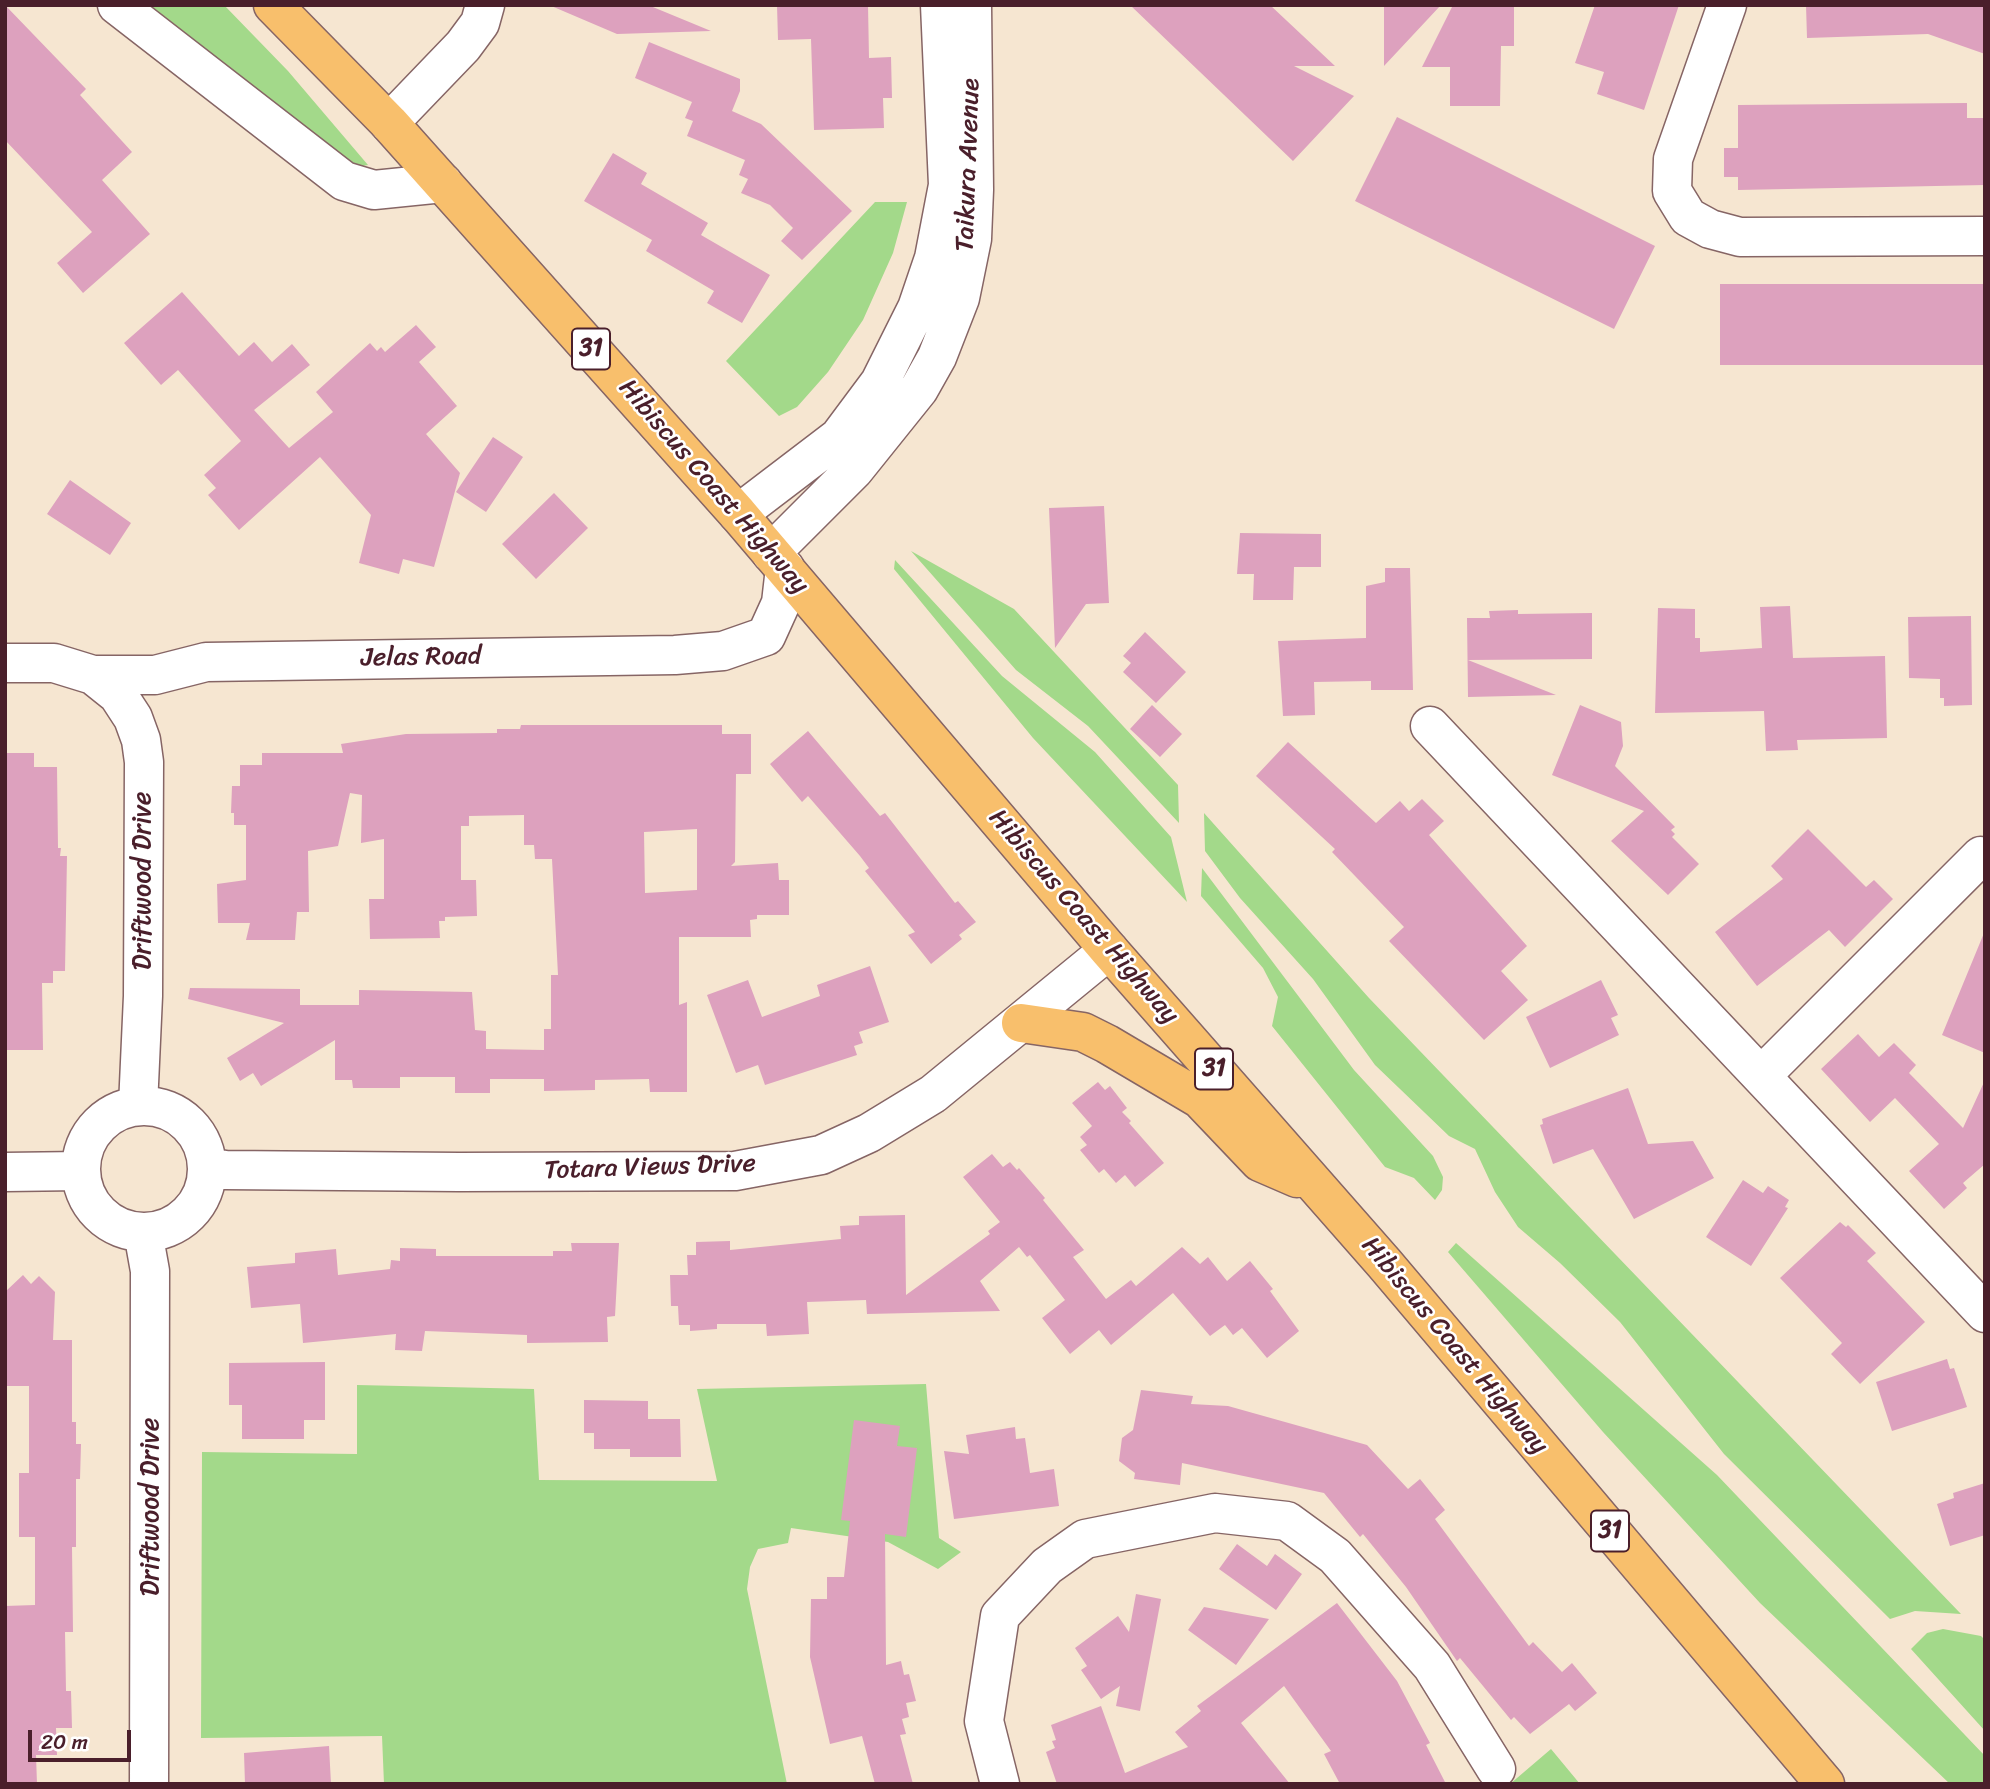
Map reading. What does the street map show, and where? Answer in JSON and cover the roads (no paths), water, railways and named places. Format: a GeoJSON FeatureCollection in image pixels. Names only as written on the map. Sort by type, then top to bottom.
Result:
{"type":"FeatureCollection","features":[{"type":"Feature","properties":{"kind":"main road","name":"Hibiscus Coast Highway"},"geometry":{"type":"LineString","coordinates":[[273,5],[389,123],[738,514],[1109,950],[1318,1187],[1825,1784]]}},
{"type":"Feature","properties":{"kind":"main road"},"geometry":{"type":"LineString","coordinates":[[1021,1023],[1083,1032],[1107,1044],[1200,1099],[1260,1162],[1318,1187]]}},
{"type":"Feature","properties":{"kind":"street"},"geometry":{"type":"LineString","coordinates":[[117,5],[344,181],[374,190],[443,183]]}},
{"type":"Feature","properties":{"kind":"street"},"geometry":{"type":"LineString","coordinates":[[389,123],[463,46],[480,23],[485,5]]}},
{"type":"Feature","properties":{"kind":"street","name":"Taikura Avenue"},"geometry":{"type":"LineString","coordinates":[[738,514],[839,437],[880,382],[917,308],[934,258],[948,185],[940,5]]}},
{"type":"Feature","properties":{"kind":"street","name":"Taikura Avenue"},"geometry":{"type":"LineString","coordinates":[[778,561],[919,389],[937,357],[960,298],[972,239],[972,5]]}},
{"type":"Feature","properties":{"kind":"street"},"geometry":{"type":"LineString","coordinates":[[1727,5],[1673,159],[1672,191],[1688,217],[1710,229],[1740,237],[1985,236]]}},
{"type":"Feature","properties":{"kind":"street","name":"Jelas Road"},"geometry":{"type":"LineString","coordinates":[[5,663],[54,663],[93,675],[155,675],[206,662],[675,655],[723,651],[766,636],[780,603],[778,561]]}},
{"type":"Feature","properties":{"kind":"street","name":"Driftwood Drive"},"geometry":{"type":"LineString","coordinates":[[93,675],[118,695],[132,718],[141,740],[144,765],[143,996],[138,1106]]}},
{"type":"Feature","properties":{"kind":"street"},"geometry":{"type":"LineString","coordinates":[[1430,726],[1985,1313]]}},
{"type":"Feature","properties":{"kind":"street"},"geometry":{"type":"LineString","coordinates":[[1761,1076],[1983,857]]}},
{"type":"Feature","properties":{"kind":"street","name":"Totara Views Drive"},"geometry":{"type":"LineString","coordinates":[[207,1167],[225,1170],[459,1172],[735,1171],[821,1155],[869,1133],[933,1094],[1109,950]]}},
{"type":"Feature","properties":{"kind":"street"},"geometry":{"type":"LineString","coordinates":[[138,1106],[158,1107],[177,1115],[193,1129],[203,1147],[207,1167],[205,1184],[189,1213],[160,1230],[144,1232],[124,1229],[107,1220],[94,1207],[84,1190],[80,1171],[83,1152],[91,1135],[103,1120],[119,1110],[138,1106]]}},
{"type":"Feature","properties":{"kind":"street"},"geometry":{"type":"LineString","coordinates":[[5,1172],[80,1171]]}},
{"type":"Feature","properties":{"kind":"street","name":"Driftwood Drive"},"geometry":{"type":"LineString","coordinates":[[144,1232],[150,1271],[149,1784]]}},
{"type":"Feature","properties":{"kind":"street"},"geometry":{"type":"LineString","coordinates":[[1000,1784],[984,1721],[1000,1616],[1046,1566],[1085,1539],[1216,1513],[1287,1521],[1335,1556],[1432,1665],[1496,1769]]}}]}
